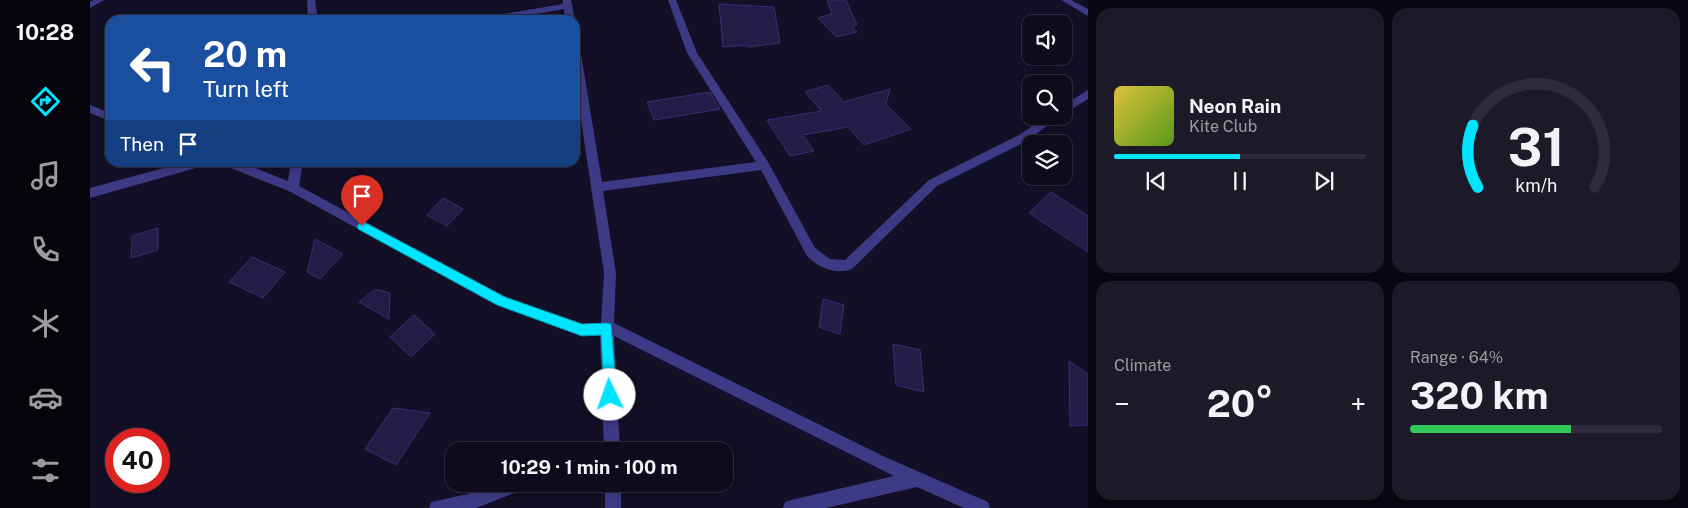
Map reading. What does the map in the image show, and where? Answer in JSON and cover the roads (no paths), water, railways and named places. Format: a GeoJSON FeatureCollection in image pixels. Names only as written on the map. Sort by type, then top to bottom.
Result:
{"type":"FeatureCollection","features":[{"type":"Feature","properties":{"kind":"street"},"geometry":{"type":"LineString","coordinates":[[90,5],[100,0]]}},
{"type":"Feature","properties":{"kind":"street"},"geometry":{"type":"LineString","coordinates":[[311,0],[312,15]]}},
{"type":"Feature","properties":{"kind":"street"},"geometry":{"type":"LineString","coordinates":[[672,0],[692,53],[764,164],[811,252],[820,261],[834,267],[848,265],[933,183],[1023,138],[1042,125]]}},
{"type":"Feature","properties":{"kind":"street"},"geometry":{"type":"LineString","coordinates":[[1065,0],[1088,13]]}},
{"type":"Feature","properties":{"kind":"street"},"geometry":{"type":"LineString","coordinates":[[510,15],[567,3]]}},
{"type":"Feature","properties":{"kind":"street"},"geometry":{"type":"LineString","coordinates":[[580,80],[610,273],[607,328],[610,442]]}},
{"type":"Feature","properties":{"kind":"street"},"geometry":{"type":"LineString","coordinates":[[1072,105],[1088,94]]}},
{"type":"Feature","properties":{"kind":"street"},"geometry":{"type":"LineString","coordinates":[[90,109],[105,115]]}},
{"type":"Feature","properties":{"kind":"street"},"geometry":{"type":"LineString","coordinates":[[597,187],[764,164]]}},
{"type":"Feature","properties":{"kind":"street"},"geometry":{"type":"LineString","coordinates":[[90,193],[185,167]]}},
{"type":"Feature","properties":{"kind":"street"},"geometry":{"type":"LineString","coordinates":[[240,167],[293,188],[501,301],[582,330],[613,329],[918,480],[982,508]]}},
{"type":"Feature","properties":{"kind":"street"},"geometry":{"type":"LineString","coordinates":[[293,188],[296,167]]}},
{"type":"Feature","properties":{"kind":"street"},"geometry":{"type":"LineString","coordinates":[[797,507],[918,480]]}},
{"type":"Feature","properties":{"kind":"street"},"geometry":{"type":"LineString","coordinates":[[437,508],[459,506],[498,492]]}},
{"type":"Feature","properties":{"kind":"street"},"geometry":{"type":"LineString","coordinates":[[613,492],[613,508]]}}]}
